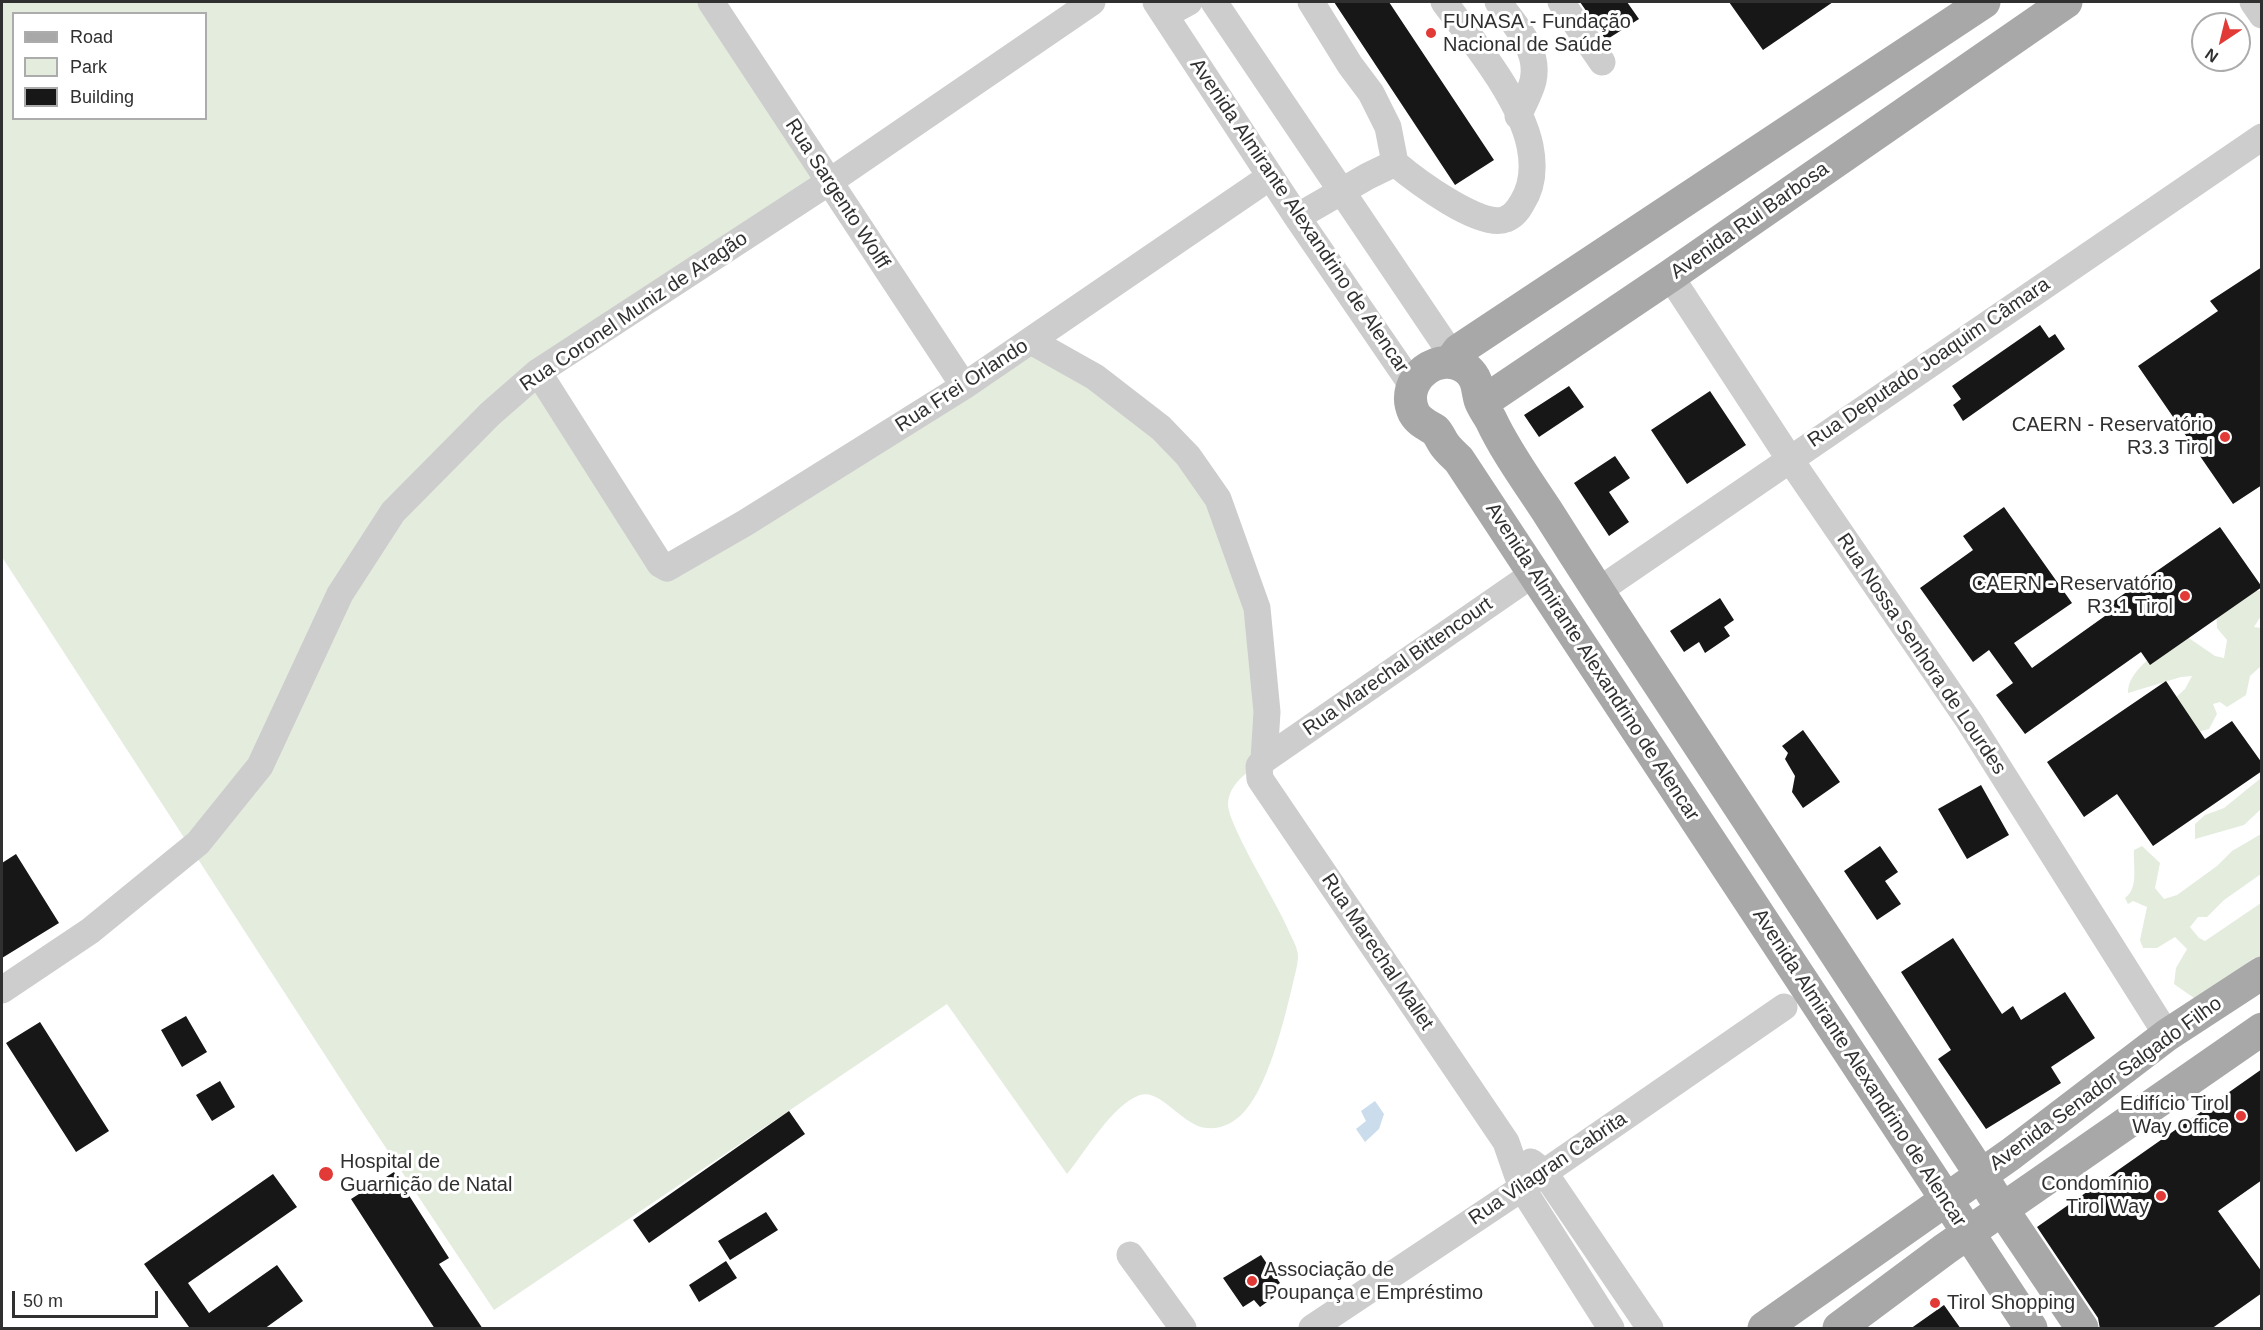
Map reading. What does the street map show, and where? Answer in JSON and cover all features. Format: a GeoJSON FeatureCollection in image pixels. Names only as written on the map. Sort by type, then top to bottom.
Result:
{"type":"FeatureCollection","features":[{"type":"Feature","properties":{"kind":"main road"},"geometry":{"type":"LineString","coordinates":[[1450,362],[1459,350],[1984,2]]}},
{"type":"Feature","properties":{"kind":"main road","name":"Avenida Rui Barbosa"},"geometry":{"type":"LineString","coordinates":[[1480,401],[1513,382],[1670,276],[2066,2]]}},
{"type":"Feature","properties":{"kind":"main road"},"geometry":{"type":"LineString","coordinates":[[1412,385],[1427,367],[1450,362],[1469,371],[1476,380],[1480,390],[1478,411],[1466,426],[1457,431],[1437,432]]}},
{"type":"Feature","properties":{"kind":"main road"},"geometry":{"type":"LineString","coordinates":[[1501,439],[1500,404],[1513,382]]}},
{"type":"Feature","properties":{"kind":"main road","name":"Avenida Almirante Alexandrino de Alencar"},"geometry":{"type":"LineString","coordinates":[[1412,385],[1410,400],[1414,414],[1424,425],[1437,432],[1443,443],[1459,460],[2031,1329]]}},
{"type":"Feature","properties":{"kind":"main road"},"geometry":{"type":"LineString","coordinates":[[1480,401],[1501,439],[1598,591],[1982,1175],[2001,1209],[2082,1329]]}},
{"type":"Feature","properties":{"kind":"main road"},"geometry":{"type":"LineString","coordinates":[[1459,460],[1460,444],[1471,431],[1487,428],[1501,439]]}},
{"type":"Feature","properties":{"kind":"main road","name":"Avenida Senador Salgado Filho"},"geometry":{"type":"LineString","coordinates":[[1764,1329],[1982,1175],[2167,1035],[2262,973]]}},
{"type":"Feature","properties":{"kind":"main road","name":"Avenida Senador Salgado Filho"},"geometry":{"type":"LineString","coordinates":[[1839,1329],[1967,1233],[2262,1029]]}},
{"type":"Feature","properties":{"kind":"street","name":"Rua Sargento Wolff"},"geometry":{"type":"LineString","coordinates":[[711,2],[964,386]]}},
{"type":"Feature","properties":{"kind":"street","name":"Rua Coronel Muniz de Aragão"},"geometry":{"type":"LineString","coordinates":[[2,990],[90,931],[198,843],[260,766],[340,594],[393,512],[490,414],[538,372],[830,182],[1092,2]]}},
{"type":"Feature","properties":{"kind":"street"},"geometry":{"type":"LineString","coordinates":[[1161,8],[1189,2]]}},
{"type":"Feature","properties":{"kind":"street"},"geometry":{"type":"LineString","coordinates":[[1214,2],[1446,346],[1450,362]]}},
{"type":"Feature","properties":{"kind":"street"},"geometry":{"type":"LineString","coordinates":[[1311,2],[1350,65],[1371,93],[1388,127],[1395,163],[1432,192],[1472,214],[1504,220],[1516,213],[1526,197],[1533,172],[1529,145],[1503,85],[1444,2]]}},
{"type":"Feature","properties":{"kind":"street"},"geometry":{"type":"LineString","coordinates":[[1498,2],[1534,56],[1535,69],[1532,83],[1518,116]]}},
{"type":"Feature","properties":{"kind":"street"},"geometry":{"type":"LineString","coordinates":[[1561,2],[1602,62]]}},
{"type":"Feature","properties":{"kind":"street"},"geometry":{"type":"LineString","coordinates":[[2253,2],[2262,15]]}},
{"type":"Feature","properties":{"kind":"street","name":"Avenida Almirante Alexandrino de Alencar"},"geometry":{"type":"LineString","coordinates":[[1161,8],[1297,217],[1412,385]]}},
{"type":"Feature","properties":{"kind":"street","name":"Rua Deputado Joaquim Câmara"},"geometry":{"type":"LineString","coordinates":[[1598,591],[1789,458],[2262,137]]}},
{"type":"Feature","properties":{"kind":"street"},"geometry":{"type":"LineString","coordinates":[[1297,217],[1395,163]]}},
{"type":"Feature","properties":{"kind":"street","name":"Rua Frei Orlando"},"geometry":{"type":"LineString","coordinates":[[538,372],[663,567],[672,566],[964,386],[1258,185]]}},
{"type":"Feature","properties":{"kind":"street","name":"Rua Nossa Senhora de Lourdes"},"geometry":{"type":"LineString","coordinates":[[1670,276],[1789,458],[1969,722],[2167,1035]]}},
{"type":"Feature","properties":{"kind":"street","name":"Rua Marechal Mallet"},"geometry":{"type":"LineString","coordinates":[[1031,341],[1095,377],[1161,428],[1188,456],[1218,500],[1257,608],[1267,712],[1264,760],[1259,766],[1260,779],[1506,1143],[1522,1188],[1611,1329]]}},
{"type":"Feature","properties":{"kind":"street","name":"Rua Marechal Bittencourt"},"geometry":{"type":"LineString","coordinates":[[1264,760],[1533,574]]}},
{"type":"Feature","properties":{"kind":"street","name":"Rua Vilagran Cabrita"},"geometry":{"type":"LineString","coordinates":[[1312,1329],[1522,1188],[1784,1007]]}},
{"type":"Feature","properties":{"kind":"street","name":"Rua Marechal Mallet"},"geometry":{"type":"LineString","coordinates":[[1506,1143],[1544,1172],[1650,1329]]}},
{"type":"Feature","properties":{"kind":"street"},"geometry":{"type":"LineString","coordinates":[[1130,1255],[1183,1329]]}},
{"type":"Feature","properties":{"kind":"green space"},"geometry":{"type":"Polygon","coordinates":[[[2,2],[711,2],[829,182],[538,371],[659,561],[1031,341],[1161,428],[1242,564],[1264,760],[1246,773],[1236,784],[1228,804],[1235,828],[1282,916],[1298,956],[1285,1015],[1267,1073],[1250,1105],[1228,1124],[1216,1128],[1198,1126],[1156,1097],[1148,1094],[1140,1095],[1119,1108],[1067,1174],[947,1004],[494,1310],[360,1109],[2,557],[2,2]]]}},
{"type":"Feature","properties":{"kind":"green space"},"geometry":{"type":"Polygon","coordinates":[[[2247,591],[2261,591],[2261,616],[2254,627],[2261,628],[2261,666],[2250,676],[2246,695],[2227,707],[2220,702],[2213,704],[2217,714],[2209,729],[2194,733],[2172,701],[2185,689],[2192,676],[2181,677],[2128,693],[2129,684],[2140,667],[2183,634],[2215,656],[2224,658],[2227,640],[2217,628],[2216,606],[2247,591]]]}},
{"type":"Feature","properties":{"kind":"green space"},"geometry":{"type":"Polygon","coordinates":[[[2261,778],[2261,809],[2244,825],[2195,839],[2195,824],[2205,815],[2224,808],[2261,778]]]}},
{"type":"Feature","properties":{"kind":"green space"},"geometry":{"type":"Polygon","coordinates":[[[2261,834],[2261,874],[2224,900],[2207,917],[2198,917],[2190,927],[2199,938],[2205,941],[2261,903],[2261,961],[2254,958],[2239,969],[2218,993],[2194,998],[2174,984],[2176,968],[2187,949],[2175,937],[2157,948],[2143,948],[2140,940],[2147,907],[2133,901],[2128,904],[2125,898],[2134,883],[2134,850],[2142,846],[2160,863],[2155,888],[2164,899],[2177,895],[2217,866],[2232,851],[2261,834]]]}},
{"type":"Feature","properties":{"kind":"water"},"geometry":{"type":"Polygon","coordinates":[[[1375,1101],[1384,1114],[1379,1129],[1365,1142],[1356,1129],[1366,1121],[1361,1111],[1375,1101]]]}},
{"type":"Feature","properties":{"kind":"building"},"geometry":{"type":"Polygon","coordinates":[[[1334,2],[1389,2],[1494,160],[1455,185],[1334,2]]]}},
{"type":"Feature","properties":{"kind":"building"},"geometry":{"type":"Polygon","coordinates":[[[1580,2],[1627,2],[1639,19],[1606,40],[1580,2]]]}},
{"type":"Feature","properties":{"kind":"building"},"geometry":{"type":"Polygon","coordinates":[[[1729,2],[1833,2],[1763,50],[1729,2]]]}},
{"type":"Feature","properties":{"kind":"building","name":"CAERN - Reservatório R3.3 Tirol"},"geometry":{"type":"Polygon","coordinates":[[[2262,267],[2262,485],[2233,504],[2138,366],[2218,311],[2210,301],[2262,267]]]}},
{"type":"Feature","properties":{"kind":"building"},"geometry":{"type":"Polygon","coordinates":[[[2040,325],[2049,338],[2055,334],[2065,349],[1963,421],[1953,405],[1961,399],[1952,386],[2040,325]]]}},
{"type":"Feature","properties":{"kind":"building"},"geometry":{"type":"Polygon","coordinates":[[[1569,386],[1584,407],[1539,437],[1524,415],[1569,386]]]}},
{"type":"Feature","properties":{"kind":"building"},"geometry":{"type":"Polygon","coordinates":[[[1710,391],[1746,445],[1687,484],[1651,430],[1710,391]]]}},
{"type":"Feature","properties":{"kind":"building"},"geometry":{"type":"Polygon","coordinates":[[[1615,456],[1630,478],[1609,492],[1629,522],[1609,536],[1574,483],[1615,456]]]}},
{"type":"Feature","properties":{"kind":"building"},"geometry":{"type":"Polygon","coordinates":[[[2004,507],[2072,603],[2014,643],[2032,668],[2112,611],[2108,605],[2220,527],[2262,587],[2150,665],[2141,652],[2025,734],[1996,695],[2013,683],[1989,650],[1973,662],[1920,588],[1973,550],[1963,536],[2004,507]]]}},
{"type":"Feature","properties":{"kind":"building"},"geometry":{"type":"Polygon","coordinates":[[[1720,598],[1734,620],[1724,627],[1730,636],[1705,653],[1699,642],[1684,652],[1670,631],[1720,598]]]}},
{"type":"Feature","properties":{"kind":"building"},"geometry":{"type":"Polygon","coordinates":[[[2166,681],[2205,739],[2232,721],[2262,763],[2262,771],[2153,846],[2117,794],[2084,817],[2047,762],[2166,681]]]}},
{"type":"Feature","properties":{"kind":"building"},"geometry":{"type":"Polygon","coordinates":[[[1803,730],[1840,782],[1803,808],[1792,792],[1795,776],[1785,759],[1788,753],[1782,746],[1803,730]]]}},
{"type":"Feature","properties":{"kind":"building"},"geometry":{"type":"Polygon","coordinates":[[[1981,785],[2009,835],[1967,859],[1938,809],[1981,785]]]}},
{"type":"Feature","properties":{"kind":"building"},"geometry":{"type":"Polygon","coordinates":[[[1880,846],[1898,872],[1885,881],[1901,904],[1877,920],[1844,871],[1880,846]]]}},
{"type":"Feature","properties":{"kind":"building"},"geometry":{"type":"Polygon","coordinates":[[[16,854],[59,923],[2,958],[2,863],[16,854]]]}},
{"type":"Feature","properties":{"kind":"building"},"geometry":{"type":"Polygon","coordinates":[[[1953,938],[2002,1014],[2013,1006],[2021,1020],[2065,992],[2095,1038],[2051,1067],[2061,1083],[1986,1129],[1938,1059],[1951,1050],[1901,972],[1953,938]]]}},
{"type":"Feature","properties":{"kind":"building"},"geometry":{"type":"Polygon","coordinates":[[[186,1016],[207,1052],[182,1067],[161,1030],[186,1016]]]}},
{"type":"Feature","properties":{"kind":"building"},"geometry":{"type":"Polygon","coordinates":[[[40,1022],[109,1131],[76,1152],[6,1043],[40,1022]]]}},
{"type":"Feature","properties":{"kind":"building","name":"Condomínio Tirol Way"},"geometry":{"type":"Polygon","coordinates":[[[2262,1069],[2262,1180],[2218,1211],[2262,1272],[2262,1293],[2211,1329],[2100,1329],[2098,1318],[2037,1227],[2262,1069]]]}},
{"type":"Feature","properties":{"kind":"building"},"geometry":{"type":"Polygon","coordinates":[[[220,1081],[235,1107],[212,1121],[196,1095],[220,1081]]]}},
{"type":"Feature","properties":{"kind":"building"},"geometry":{"type":"Polygon","coordinates":[[[789,1111],[805,1134],[649,1243],[633,1220],[789,1111]]]}},
{"type":"Feature","properties":{"kind":"building"},"geometry":{"type":"Polygon","coordinates":[[[394,1172],[449,1258],[439,1264],[483,1329],[435,1329],[351,1199],[394,1172]]]}},
{"type":"Feature","properties":{"kind":"building"},"geometry":{"type":"Polygon","coordinates":[[[273,1174],[297,1207],[188,1283],[209,1313],[277,1265],[303,1301],[264,1329],[187,1329],[189,1327],[144,1264],[273,1174]]]}},
{"type":"Feature","properties":{"kind":"building"},"geometry":{"type":"Polygon","coordinates":[[[766,1212],[778,1230],[730,1260],[718,1241],[766,1212]]]}},
{"type":"Feature","properties":{"kind":"building","name":"Associação de Poupança e Empréstimo"},"geometry":{"type":"Polygon","coordinates":[[[1261,1255],[1280,1283],[1270,1290],[1274,1297],[1260,1307],[1254,1300],[1243,1307],[1223,1278],[1261,1255]]]}},
{"type":"Feature","properties":{"kind":"building"},"geometry":{"type":"Polygon","coordinates":[[[726,1261],[737,1278],[699,1302],[689,1285],[726,1261]]]}},
{"type":"Feature","properties":{"kind":"building"},"geometry":{"type":"Polygon","coordinates":[[[1944,1305],[1961,1329],[1910,1329],[1944,1305]]]}},
{"type":"Feature","properties":{"kind":"place","name":"FUNASA - Fundação Nacional de Saúde"},"geometry":{"type":"Point","coordinates":[1431,33]}},
{"type":"Feature","properties":{"kind":"place","name":"CAERN - Reservatório R3.3 Tirol"},"geometry":{"type":"Point","coordinates":[2225,437]}},
{"type":"Feature","properties":{"kind":"place","name":"CAERN - Reservatório R3.1 Tirol"},"geometry":{"type":"Point","coordinates":[2185,596]}},
{"type":"Feature","properties":{"kind":"place","name":"Edifício Tirol Way Office"},"geometry":{"type":"Point","coordinates":[2241,1116]}},
{"type":"Feature","properties":{"kind":"place","name":"Hospital de Guarnição de Natal"},"geometry":{"type":"Point","coordinates":[326,1174]}},
{"type":"Feature","properties":{"kind":"place","name":"Condomínio Tirol Way"},"geometry":{"type":"Point","coordinates":[2161,1196]}},
{"type":"Feature","properties":{"kind":"place","name":"Associação de Poupança e Empréstimo"},"geometry":{"type":"Point","coordinates":[1252,1281]}},
{"type":"Feature","properties":{"kind":"place","name":"Tirol Shopping"},"geometry":{"type":"Point","coordinates":[1935,1303]}}]}
